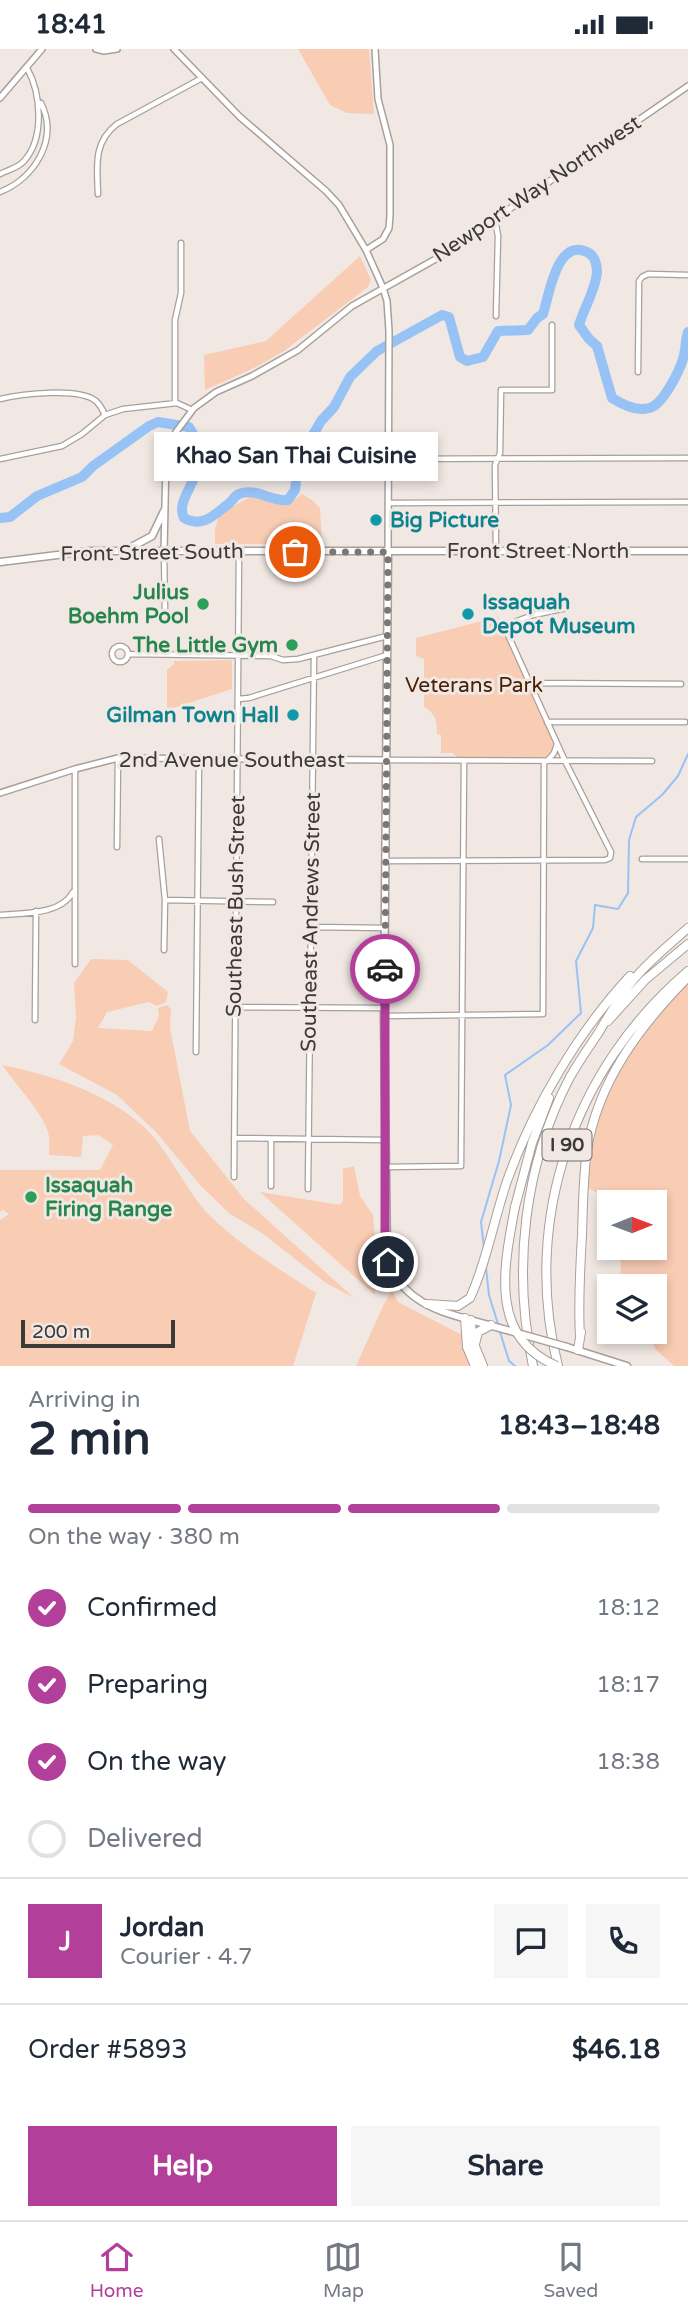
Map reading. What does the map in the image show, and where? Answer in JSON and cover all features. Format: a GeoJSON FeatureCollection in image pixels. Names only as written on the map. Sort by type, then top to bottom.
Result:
{"type":"FeatureCollection","features":[{"type":"Feature","properties":{"kind":"highway"},"geometry":{"type":"LineString","coordinates":[[599,1031],[614,1004],[635,978],[688,927]]}},
{"type":"Feature","properties":{"kind":"highway"},"geometry":{"type":"LineString","coordinates":[[427,1304],[454,1307],[462,1305],[472,1295],[506,1185],[535,1115],[556,1079],[609,1000],[652,955],[688,927]]}},
{"type":"Feature","properties":{"kind":"highway","name":"I 90"},"geometry":{"type":"LineString","coordinates":[[532,1361],[524,1318],[522,1269],[530,1198],[542,1148],[557,1106],[570,1078],[599,1031],[645,980],[688,944]]}},
{"type":"Feature","properties":{"kind":"highway","name":"I 90"},"geometry":{"type":"LineString","coordinates":[[557,1363],[548,1318],[545,1262],[553,1197],[565,1152],[581,1110],[612,1054],[655,1000],[688,971]]}},
{"type":"Feature","properties":{"kind":"highway"},"geometry":{"type":"LineString","coordinates":[[579,1350],[589,1171],[593,1141],[607,1092],[641,1031],[688,977]]}},
{"type":"Feature","properties":{"kind":"highway"},"geometry":{"type":"LineString","coordinates":[[556,1079],[537,1129],[514,1207],[505,1297],[514,1329],[523,1342],[542,1359],[557,1363]]}},
{"type":"Feature","properties":{"kind":"highway"},"geometry":{"type":"LineString","coordinates":[[468,1319],[472,1339],[483,1366]]}},
{"type":"Feature","properties":{"kind":"highway"},"geometry":{"type":"LineString","coordinates":[[468,1319],[467,1347],[475,1366]]}},
{"type":"Feature","properties":{"kind":"highway"},"geometry":{"type":"LineString","coordinates":[[476,1350],[477,1335],[488,1325]]}},
{"type":"Feature","properties":{"kind":"main road"},"geometry":{"type":"LineString","coordinates":[[124,551],[152,536],[164,511]]}},
{"type":"Feature","properties":{"kind":"main road","name":"Front Street North"},"geometry":{"type":"LineString","coordinates":[[388,552],[688,551]]}},
{"type":"Feature","properties":{"kind":"main road","name":"Front Street South"},"geometry":{"type":"LineString","coordinates":[[0,562],[75,552],[388,552]]}},
{"type":"Feature","properties":{"kind":"main road"},"geometry":{"type":"LineString","coordinates":[[388,552],[384,1012],[385,1234],[388,1262],[401,1286],[427,1304],[468,1319],[627,1366]]}},
{"type":"Feature","properties":{"kind":"street"},"geometry":{"type":"LineString","coordinates":[[0,98],[42,49]]}},
{"type":"Feature","properties":{"kind":"street"},"geometry":{"type":"LineString","coordinates":[[96,49],[117,49]]}},
{"type":"Feature","properties":{"kind":"street"},"geometry":{"type":"LineString","coordinates":[[174,49],[240,117],[331,196],[366,250],[383,288],[389,337],[388,552]]}},
{"type":"Feature","properties":{"kind":"street"},"geometry":{"type":"LineString","coordinates":[[366,250],[383,239],[389,228],[390,215],[390,145],[378,99],[375,49]]}},
{"type":"Feature","properties":{"kind":"street"},"geometry":{"type":"LineString","coordinates":[[0,192],[20,180],[41,157],[47,138],[46,113],[27,68]]}},
{"type":"Feature","properties":{"kind":"street"},"geometry":{"type":"LineString","coordinates":[[98,194],[97,153],[106,134],[117,124],[202,78]]}},
{"type":"Feature","properties":{"kind":"street","name":"Newport Way Northwest"},"geometry":{"type":"LineString","coordinates":[[191,410],[216,392],[252,376],[298,350],[352,306],[432,262],[688,86]]}},
{"type":"Feature","properties":{"kind":"street"},"geometry":{"type":"LineString","coordinates":[[0,174],[18,167],[29,155],[36,131],[39,99]]}},
{"type":"Feature","properties":{"kind":"street"},"geometry":{"type":"LineString","coordinates":[[495,219],[498,236],[496,316]]}},
{"type":"Feature","properties":{"kind":"street"},"geometry":{"type":"LineString","coordinates":[[175,403],[175,320],[181,293],[181,243]]}},
{"type":"Feature","properties":{"kind":"street"},"geometry":{"type":"LineString","coordinates":[[638,372],[638,285],[642,277],[648,274],[688,275]]}},
{"type":"Feature","properties":{"kind":"street"},"geometry":{"type":"LineString","coordinates":[[496,551],[495,464],[500,453],[501,390],[552,390],[552,325]]}},
{"type":"Feature","properties":{"kind":"street"},"geometry":{"type":"LineString","coordinates":[[0,399],[33,393],[74,394],[92,398],[105,415]]}},
{"type":"Feature","properties":{"kind":"street"},"geometry":{"type":"LineString","coordinates":[[0,459],[62,446],[105,415],[123,409],[175,403],[191,410],[170,445],[165,472],[165,611]]}},
{"type":"Feature","properties":{"kind":"street"},"geometry":{"type":"LineString","coordinates":[[389,459],[688,457]]}},
{"type":"Feature","properties":{"kind":"street"},"geometry":{"type":"LineString","coordinates":[[389,502],[688,502]]}},
{"type":"Feature","properties":{"kind":"street","name":"Southeast Bush Street"},"geometry":{"type":"LineString","coordinates":[[234,1177],[239,552]]}},
{"type":"Feature","properties":{"kind":"street"},"geometry":{"type":"LineString","coordinates":[[386,860],[610,858],[611,852],[565,761],[504,626],[533,615],[567,608]]}},
{"type":"Feature","properties":{"kind":"street"},"geometry":{"type":"LineString","coordinates":[[128,654],[274,656],[289,660],[387,636]]}},
{"type":"Feature","properties":{"kind":"street","name":"Southeast Andrews Street"},"geometry":{"type":"LineString","coordinates":[[308,1189],[314,655]]}},
{"type":"Feature","properties":{"kind":"street"},"geometry":{"type":"LineString","coordinates":[[238,699],[249,698],[387,655]]}},
{"type":"Feature","properties":{"kind":"street"},"geometry":{"type":"LineString","coordinates":[[530,683],[681,684]]}},
{"type":"Feature","properties":{"kind":"street"},"geometry":{"type":"LineString","coordinates":[[547,722],[685,722]]}},
{"type":"Feature","properties":{"kind":"street"},"geometry":{"type":"LineString","coordinates":[[235,1007],[310,1007],[462,1015],[542,1014],[545,761],[554,753],[557,744]]}},
{"type":"Feature","properties":{"kind":"street"},"geometry":{"type":"LineString","coordinates":[[117,847],[118,758]]}},
{"type":"Feature","properties":{"kind":"street","name":"2nd Avenue Southeast"},"geometry":{"type":"LineString","coordinates":[[0,793],[118,758],[386,760]]}},
{"type":"Feature","properties":{"kind":"street"},"geometry":{"type":"LineString","coordinates":[[196,1052],[199,758]]}},
{"type":"Feature","properties":{"kind":"street"},"geometry":{"type":"LineString","coordinates":[[386,760],[652,761]]}},
{"type":"Feature","properties":{"kind":"street"},"geometry":{"type":"LineString","coordinates":[[385,1167],[461,1166],[464,761]]}},
{"type":"Feature","properties":{"kind":"street"},"geometry":{"type":"LineString","coordinates":[[75,769],[75,964]]}},
{"type":"Feature","properties":{"kind":"street"},"geometry":{"type":"LineString","coordinates":[[159,839],[165,900],[164,950]]}},
{"type":"Feature","properties":{"kind":"street"},"geometry":{"type":"LineString","coordinates":[[642,859],[688,859]]}},
{"type":"Feature","properties":{"kind":"street"},"geometry":{"type":"LineString","coordinates":[[0,915],[36,911],[63,904],[72,894],[75,884]]}},
{"type":"Feature","properties":{"kind":"street"},"geometry":{"type":"LineString","coordinates":[[165,900],[273,902]]}},
{"type":"Feature","properties":{"kind":"street"},"geometry":{"type":"LineString","coordinates":[[35,1020],[36,911]]}},
{"type":"Feature","properties":{"kind":"street"},"geometry":{"type":"LineString","coordinates":[[311,927],[385,928]]}},
{"type":"Feature","properties":{"kind":"street"},"geometry":{"type":"LineString","coordinates":[[234,1138],[384,1140]]}},
{"type":"Feature","properties":{"kind":"street"},"geometry":{"type":"LineString","coordinates":[[271,1139],[271,1186]]}},
{"type":"Feature","properties":{"kind":"green space"},"geometry":{"type":"Polygon","coordinates":[[[298,49],[369,49],[374,114],[347,113],[330,105],[298,49]]]}},
{"type":"Feature","properties":{"kind":"green space"},"geometry":{"type":"Polygon","coordinates":[[[360,256],[371,280],[368,287],[284,351],[205,390],[204,355],[266,341],[360,256]]]}},
{"type":"Feature","properties":{"kind":"green space"},"geometry":{"type":"Polygon","coordinates":[[[302,494],[320,508],[322,544],[215,544],[219,514],[250,497],[289,504],[302,494]]]}},
{"type":"Feature","properties":{"kind":"green space","name":"Veterans Park"},"geometry":{"type":"Polygon","coordinates":[[[498,617],[554,744],[554,750],[546,758],[456,757],[453,753],[441,753],[441,735],[437,734],[435,718],[424,707],[424,659],[416,656],[416,638],[498,617]]]}},
{"type":"Feature","properties":{"kind":"green space"},"geometry":{"type":"Polygon","coordinates":[[[232,660],[232,689],[167,710],[167,670],[174,661],[232,660]]]}},
{"type":"Feature","properties":{"kind":"green space"},"geometry":{"type":"Polygon","coordinates":[[[91,959],[128,960],[168,992],[166,1002],[157,1006],[149,1002],[107,1012],[98,1028],[152,1031],[159,1016],[158,1008],[167,1005],[171,1009],[170,1028],[190,1131],[244,1199],[354,1298],[326,1283],[262,1233],[230,1214],[200,1185],[156,1132],[117,1095],[59,1064],[73,1041],[76,1017],[74,983],[91,959]]]}},
{"type":"Feature","properties":{"kind":"green space"},"geometry":{"type":"Polygon","coordinates":[[[688,977],[688,1366],[674,1366],[653,1344],[667,1344],[667,1274],[621,1274],[620,1260],[667,1260],[667,1190],[597,1190],[597,1193],[588,1188],[592,1153],[604,1102],[618,1070],[641,1034],[688,977]]]}},
{"type":"Feature","properties":{"kind":"green space"},"geometry":{"type":"Polygon","coordinates":[[[2,1065],[77,1087],[129,1115],[153,1136],[211,1217],[248,1248],[316,1293],[293,1366],[0,1366],[0,1220],[9,1214],[3,1210],[0,1212],[0,1170],[100,1170],[113,1145],[98,1135],[83,1136],[81,1157],[49,1155],[49,1138],[45,1125],[2,1065]]]}},
{"type":"Feature","properties":{"kind":"green space"},"geometry":{"type":"Polygon","coordinates":[[[354,1166],[360,1196],[373,1215],[375,1295],[260,1192],[340,1205],[343,1201],[343,1169],[354,1166]]]}},
{"type":"Feature","properties":{"kind":"green space"},"geometry":{"type":"Polygon","coordinates":[[[392,1290],[398,1302],[462,1335],[469,1366],[356,1366],[392,1290]]]}},
{"type":"Feature","properties":{"kind":"waterway"},"geometry":{"type":"LineString","coordinates":[[0,518],[10,517],[37,496],[82,477],[93,466],[158,422],[189,427],[197,443],[197,469],[184,500],[184,518],[196,522],[207,519],[237,495],[245,492],[288,500],[295,490],[297,473],[310,440],[321,421],[334,407],[350,377],[377,351],[442,315],[449,317],[460,357],[467,361],[483,357],[498,331],[528,330],[543,314],[556,270],[569,252],[578,250],[589,253],[596,265],[594,286],[579,325],[597,346],[612,398],[637,409],[649,408],[658,403],[681,364],[688,332]]}},
{"type":"Feature","properties":{"kind":"waterway"},"geometry":{"type":"LineString","coordinates":[[484,1248],[481,1222],[499,1161],[511,1105],[505,1075],[548,1045],[581,1013],[576,961],[593,928],[595,905],[618,909],[628,893],[629,840],[636,817],[662,795],[678,776],[688,754]]}},
{"type":"Feature","properties":{"kind":"waterway"},"geometry":{"type":"LineString","coordinates":[[486,1268],[489,1295],[498,1324]]}},
{"type":"Feature","properties":{"kind":"waterway"},"geometry":{"type":"LineString","coordinates":[[500,1332],[509,1361],[515,1366]]}},
{"type":"Feature","properties":{"kind":"way so far"},"geometry":{"type":"LineString","coordinates":[[295,552],[388,552],[385,969]]}},
{"type":"Feature","properties":{"kind":"place","name":"Big Picture"},"geometry":{"type":"Point","coordinates":[376,520]}},
{"type":"Feature","properties":{"kind":"place","name":"Khao San Thai Cuisine"},"geometry":{"type":"Point","coordinates":[295,552]}},
{"type":"Feature","properties":{"kind":"place","name":"Julius Boehm Pool"},"geometry":{"type":"Point","coordinates":[203,604]}},
{"type":"Feature","properties":{"kind":"place","name":"Issaquah Depot Museum"},"geometry":{"type":"Point","coordinates":[468,614]}},
{"type":"Feature","properties":{"kind":"place","name":"The Little Gym"},"geometry":{"type":"Point","coordinates":[292,645]}},
{"type":"Feature","properties":{"kind":"place","name":"Gilman Town Hall"},"geometry":{"type":"Point","coordinates":[293,715]}},
{"type":"Feature","properties":{"kind":"place","name":"Issaquah Firing Range"},"geometry":{"type":"Point","coordinates":[31,1197]}},
{"type":"Feature","properties":{"kind":"route"},"geometry":{"type":"LineString","coordinates":[[385,969],[384,1140],[388,1262]]}}]}
